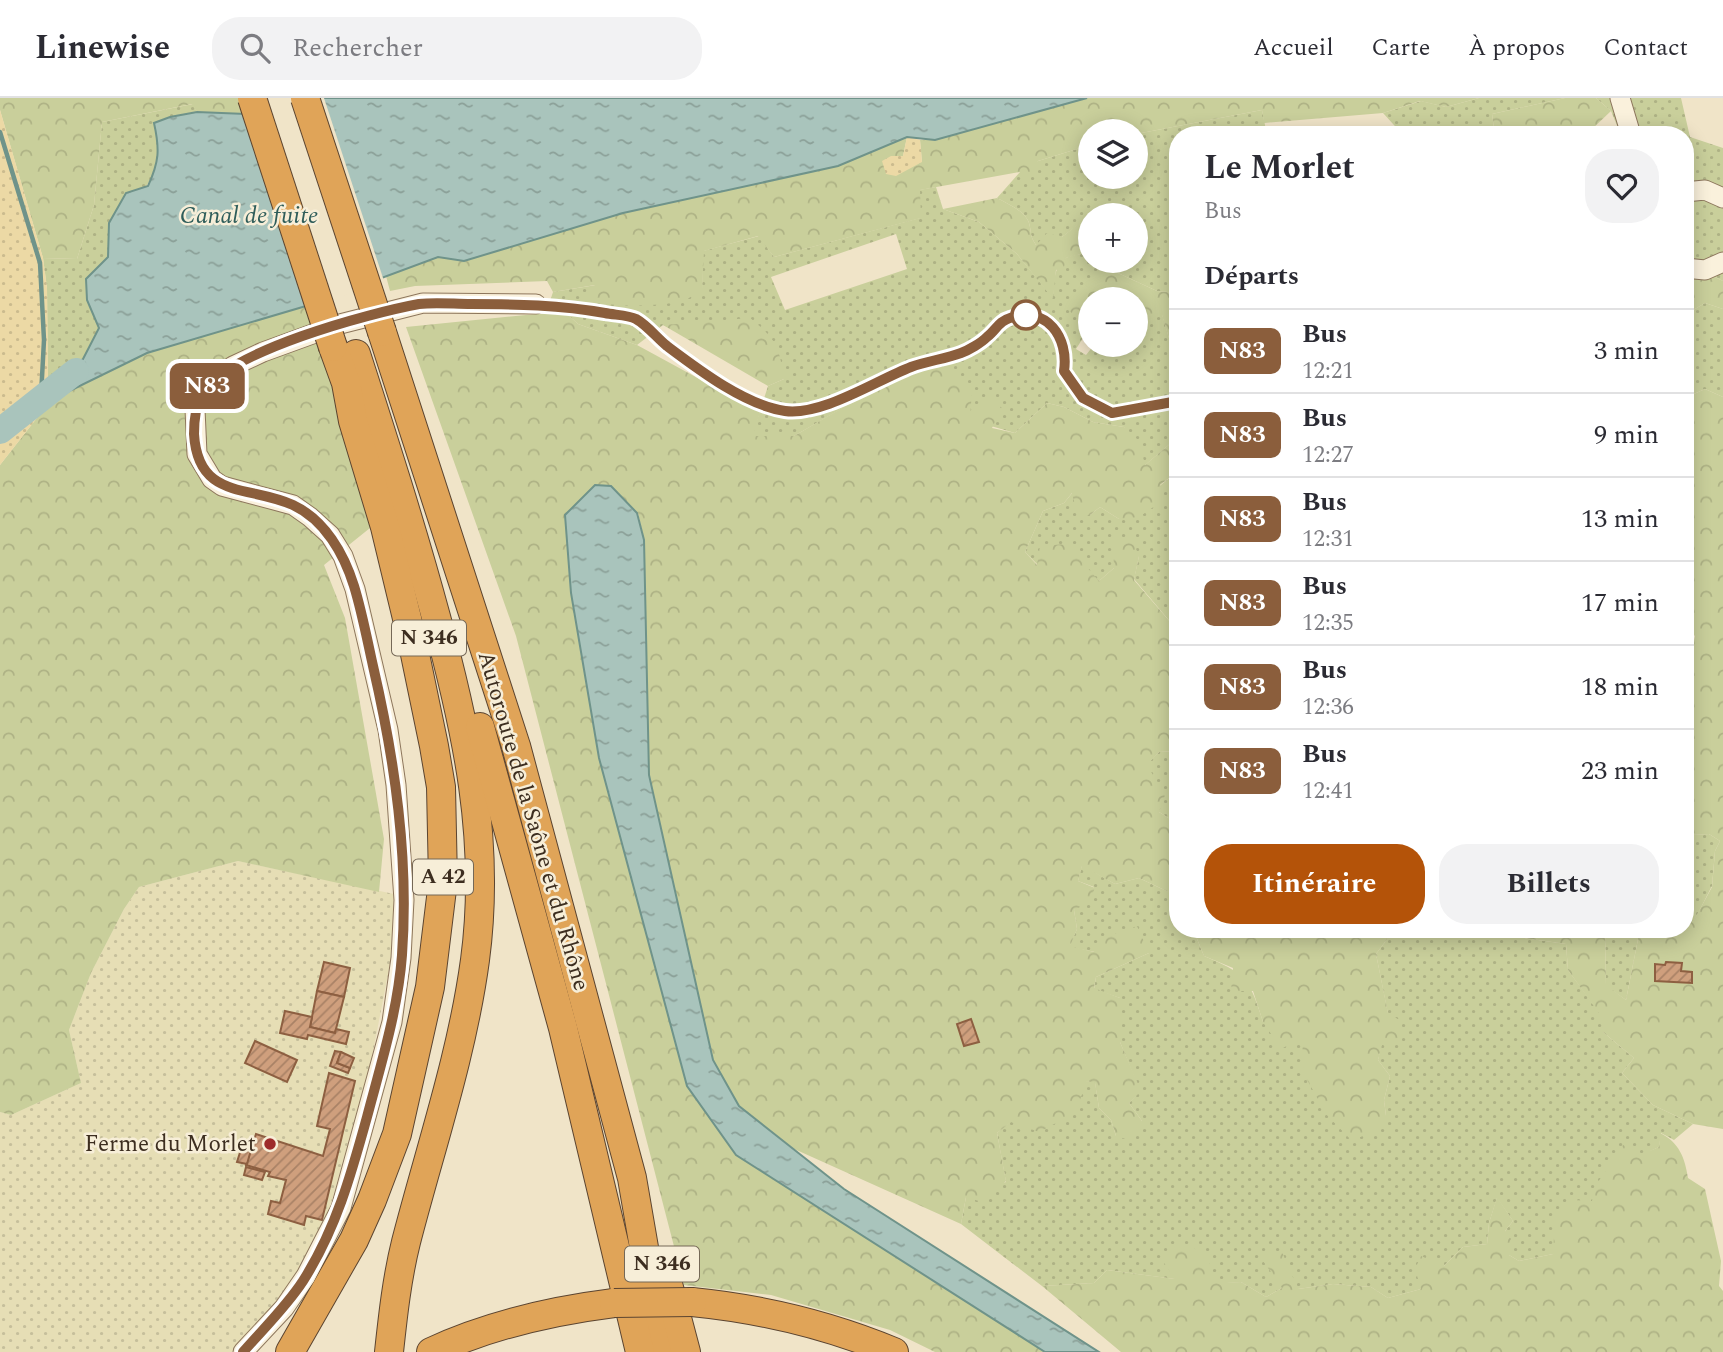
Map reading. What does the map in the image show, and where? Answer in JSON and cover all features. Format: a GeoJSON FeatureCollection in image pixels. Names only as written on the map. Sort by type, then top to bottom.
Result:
{"type":"FeatureCollection","features":[{"type":"Feature","properties":{"kind":"highway","name":"A 42"},"geometry":{"type":"LineString","coordinates":[[252,98],[342,344],[353,421],[385,527],[434,746],[440,787],[443,881],[430,987],[397,1134],[354,1240],[290,1352]]}},
{"type":"Feature","properties":{"kind":"highway","name":"N 346"},"geometry":{"type":"LineString","coordinates":[[271,98],[342,344],[409,517],[457,695],[472,768],[479,825],[480,900],[467,1014],[405,1245],[394,1303],[389,1352]]}},
{"type":"Feature","properties":{"kind":"highway","name":"Autoroute de la Saône et du Rhône"},"geometry":{"type":"LineString","coordinates":[[305,98],[516,746],[632,1178],[662,1352]]}},
{"type":"Feature","properties":{"kind":"highway","name":"N 346"},"geometry":{"type":"LineString","coordinates":[[346,383],[361,418],[389,503],[440,676],[463,813],[469,880],[480,900]]}},
{"type":"Feature","properties":{"kind":"highway"},"geometry":{"type":"LineString","coordinates":[[457,695],[476,711],[498,787],[563,1028],[640,1352]]}},
{"type":"Feature","properties":{"kind":"highway","name":"N 346"},"geometry":{"type":"LineString","coordinates":[[632,1178],[649,1214],[686,1352]]}},
{"type":"Feature","properties":{"kind":"highway"},"geometry":{"type":"LineString","coordinates":[[431,1352],[462,1338],[516,1320],[576,1308],[614,1303],[692,1302],[782,1315],[834,1329],[894,1352]]}},
{"type":"Feature","properties":{"kind":"street"},"geometry":{"type":"LineString","coordinates":[[1620,98],[1628,126]]}},
{"type":"Feature","properties":{"kind":"street"},"geometry":{"type":"LineString","coordinates":[[1694,190],[1714,193],[1723,198]]}},
{"type":"Feature","properties":{"kind":"street"},"geometry":{"type":"LineString","coordinates":[[1694,270],[1720,267]]}},
{"type":"Feature","properties":{"kind":"street"},"geometry":{"type":"LineString","coordinates":[[243,1352],[284,1308],[306,1276],[341,1208],[392,1022],[401,958],[404,900],[396,786],[388,730],[355,589],[343,556],[330,536],[293,505],[222,486],[212,479],[197,454],[195,409],[209,383],[233,366],[340,324],[423,303],[536,304]]}},
{"type":"Feature","properties":{"kind":"shaded area","name":"Ferme du Morlet"},"geometry":{"type":"Polygon","coordinates":[[[238,861],[394,894],[391,959],[371,1062],[326,1221],[299,1271],[283,1294],[232,1352],[0,1352],[0,1112],[11,1115],[81,1083],[69,1030],[91,973],[124,909],[139,887],[238,861]]]}},
{"type":"Feature","properties":{"kind":"green space"},"geometry":{"type":"Polygon","coordinates":[[[0,98],[240,98],[246,114],[197,112],[192,104],[102,122],[94,205],[77,259],[43,258],[0,110],[0,98]]]}},
{"type":"Feature","properties":{"kind":"green space"},"geometry":{"type":"Polygon","coordinates":[[[1087,98],[1479,98],[1446,107],[1420,101],[1383,113],[1264,123],[1262,110],[1148,132],[1148,119],[1078,119],[1078,149],[1038,161],[1030,175],[1020,172],[920,190],[921,218],[774,257],[758,236],[704,251],[702,290],[685,300],[673,303],[633,306],[605,304],[587,298],[595,285],[553,292],[547,281],[415,286],[390,291],[386,276],[438,257],[464,261],[623,213],[838,166],[907,137],[903,156],[891,156],[922,162],[920,140],[935,140],[1087,98]]]}},
{"type":"Feature","properties":{"kind":"green space"},"geometry":{"type":"Polygon","coordinates":[[[1479,98],[1565,98],[1492,114],[1494,126],[1395,126],[1383,113],[1421,101],[1446,107],[1479,98]]]}},
{"type":"Feature","properties":{"kind":"green space"},"geometry":{"type":"Polygon","coordinates":[[[1565,98],[1596,98],[1611,111],[1595,126],[1494,126],[1492,114],[1565,98]]]}},
{"type":"Feature","properties":{"kind":"green space"},"geometry":{"type":"Polygon","coordinates":[[[1596,98],[1681,98],[1687,126],[1617,126],[1611,111],[1596,98]]]}},
{"type":"Feature","properties":{"kind":"green space"},"geometry":{"type":"Polygon","coordinates":[[[193,104],[197,112],[170,117],[154,124],[158,157],[155,170],[142,191],[109,223],[108,257],[86,279],[87,300],[99,328],[83,359],[48,386],[47,288],[43,258],[77,259],[94,205],[102,122],[193,104]]]}},
{"type":"Feature","properties":{"kind":"green space"},"geometry":{"type":"Polygon","coordinates":[[[1262,110],[1265,126],[1178,126],[1262,110]]]}},
{"type":"Feature","properties":{"kind":"green space"},"geometry":{"type":"Polygon","coordinates":[[[1169,128],[1169,292],[1157,291],[1118,273],[1148,273],[1148,203],[1078,203],[1078,225],[1062,237],[1036,245],[1024,215],[997,198],[1020,172],[1038,161],[1078,149],[1078,189],[1148,189],[1148,132],[1169,128]]]}},
{"type":"Feature","properties":{"kind":"green space"},"geometry":{"type":"Polygon","coordinates":[[[1694,138],[1723,148],[1723,281],[1715,277],[1694,275],[1694,138]]]}},
{"type":"Feature","properties":{"kind":"green space"},"geometry":{"type":"Polygon","coordinates":[[[936,187],[943,209],[979,222],[1017,254],[1053,298],[1057,269],[1068,257],[1078,255],[1078,273],[1104,273],[1096,287],[1078,287],[1078,357],[1148,357],[1148,321],[1162,314],[1169,338],[1169,445],[1144,466],[1124,427],[1093,422],[1064,407],[1047,403],[1015,433],[970,420],[931,368],[867,394],[794,436],[752,436],[768,386],[784,379],[663,325],[637,345],[578,324],[566,313],[546,313],[553,292],[596,285],[702,289],[703,251],[759,236],[774,257],[920,218],[919,190],[936,187]],[[896,234],[771,277],[785,310],[907,269],[896,234]]]}},
{"type":"Feature","properties":{"kind":"green space"},"geometry":{"type":"Polygon","coordinates":[[[997,198],[1024,215],[1036,245],[1047,233],[1062,237],[1078,224],[1078,255],[1066,258],[1064,268],[1056,270],[1053,299],[1017,254],[979,222],[943,209],[997,198]]]}},
{"type":"Feature","properties":{"kind":"green space"},"geometry":{"type":"Polygon","coordinates":[[[1101,273],[1118,273],[1157,291],[1169,292],[1169,338],[1162,315],[1148,321],[1148,287],[1083,287],[1101,273]]]}},
{"type":"Feature","properties":{"kind":"green space"},"geometry":{"type":"Polygon","coordinates":[[[1694,275],[1715,277],[1723,281],[1723,309],[1705,303],[1694,310],[1694,275]]]}},
{"type":"Feature","properties":{"kind":"green space"},"geometry":{"type":"Polygon","coordinates":[[[1078,294],[1078,318],[1067,309],[1078,294]]]}},
{"type":"Feature","properties":{"kind":"green space"},"geometry":{"type":"Polygon","coordinates":[[[1705,303],[1723,309],[1723,397],[1705,389],[1694,394],[1694,310],[1705,303]]]}},
{"type":"Feature","properties":{"kind":"green space"},"geometry":{"type":"Polygon","coordinates":[[[306,306],[337,402],[370,528],[324,565],[345,618],[384,839],[379,892],[238,861],[139,887],[124,909],[91,973],[69,1030],[81,1083],[11,1115],[0,1112],[0,465],[51,400],[147,353],[306,306]]]}},
{"type":"Feature","properties":{"kind":"green space"},"geometry":{"type":"Polygon","coordinates":[[[566,313],[578,324],[637,345],[760,412],[753,436],[794,436],[866,394],[931,367],[946,367],[972,390],[970,419],[988,397],[1002,408],[992,428],[1015,433],[1047,403],[1064,407],[1093,422],[1124,427],[1139,441],[1145,465],[1169,445],[1169,478],[1160,485],[1165,499],[1139,517],[1119,519],[1100,507],[1090,515],[1078,518],[1072,493],[1064,503],[1043,511],[1025,552],[1037,565],[1040,546],[1067,544],[1099,581],[1114,568],[1113,541],[1131,537],[1139,556],[1134,580],[1169,621],[1169,751],[1159,752],[1147,765],[1165,795],[1159,812],[1169,818],[1169,892],[1139,878],[1115,884],[1082,866],[1078,881],[1095,888],[1088,903],[1074,910],[1077,929],[1070,946],[1094,952],[1102,938],[1137,926],[1149,953],[1096,977],[1094,988],[1120,998],[1120,1042],[1141,1091],[1129,1103],[1142,1121],[1140,1130],[1132,1141],[1116,1136],[1111,1120],[1099,1108],[1095,1083],[1087,1081],[1075,1113],[1039,1132],[1011,1122],[997,1133],[1006,1181],[985,1203],[966,1197],[961,1224],[792,1148],[739,1106],[713,1060],[649,775],[644,540],[638,513],[565,515],[736,1155],[1045,1352],[935,1352],[890,1330],[771,1295],[684,1285],[516,636],[406,327],[566,313]]]}},
{"type":"Feature","properties":{"kind":"green space"},"geometry":{"type":"Polygon","coordinates":[[[750,318],[771,338],[780,359],[784,379],[768,386],[663,325],[750,318]]]}},
{"type":"Feature","properties":{"kind":"green space"},"geometry":{"type":"Polygon","coordinates":[[[1705,389],[1723,397],[1723,1129],[1693,1124],[1653,1105],[1622,1073],[1634,1058],[1603,1032],[1603,1019],[1568,970],[1566,944],[1524,938],[1605,938],[1606,985],[1626,1000],[1638,938],[1694,938],[1694,920],[1712,887],[1715,851],[1720,841],[1709,834],[1694,835],[1694,394],[1705,389]]]}},
{"type":"Feature","properties":{"kind":"green space"},"geometry":{"type":"Polygon","coordinates":[[[1169,478],[1169,620],[1134,579],[1139,556],[1114,568],[1099,581],[1038,565],[1025,552],[1043,511],[1064,503],[1073,492],[1090,515],[1100,507],[1119,519],[1169,478]]]}},
{"type":"Feature","properties":{"kind":"green space"},"geometry":{"type":"Polygon","coordinates":[[[1169,751],[1169,818],[1159,812],[1146,765],[1159,752],[1169,751]]]}},
{"type":"Feature","properties":{"kind":"green space"},"geometry":{"type":"Polygon","coordinates":[[[1709,834],[1720,841],[1715,851],[1712,886],[1694,921],[1694,835],[1709,834]]]}},
{"type":"Feature","properties":{"kind":"green space"},"geometry":{"type":"Polygon","coordinates":[[[1082,865],[1115,884],[1139,878],[1169,892],[1169,938],[1197,938],[1204,956],[1229,967],[1244,979],[1254,996],[1263,1022],[1302,1038],[1386,1116],[1384,1100],[1390,1076],[1378,1060],[1388,1014],[1376,954],[1388,938],[1525,938],[1566,944],[1568,970],[1604,1019],[1603,1032],[1634,1058],[1622,1073],[1653,1105],[1693,1124],[1674,1140],[1661,1133],[1659,1147],[1628,1166],[1600,1193],[1553,1254],[1519,1261],[1509,1255],[1505,1231],[1513,1221],[1497,1198],[1489,1223],[1487,1244],[1463,1247],[1421,1289],[1388,1298],[1371,1287],[1333,1284],[1298,1289],[1282,1288],[1266,1297],[1241,1282],[1212,1284],[1107,1270],[1094,1283],[1042,1286],[961,1224],[966,1197],[1006,1182],[997,1133],[1010,1122],[1087,1081],[1095,1082],[1099,1108],[1111,1120],[1116,1136],[1142,1121],[1129,1103],[1140,1091],[1120,1042],[1120,998],[1094,989],[1096,977],[1149,953],[1095,952],[1069,947],[1077,929],[1074,910],[1094,887],[1078,881],[1082,865]]]}},
{"type":"Feature","properties":{"kind":"green space"},"geometry":{"type":"Polygon","coordinates":[[[1197,938],[1388,938],[1376,954],[1388,1013],[1401,1021],[1397,1045],[1382,1045],[1378,1060],[1390,1076],[1384,1100],[1386,1116],[1371,1132],[1352,1141],[1326,1114],[1304,1074],[1302,1038],[1281,1049],[1263,1022],[1253,991],[1231,991],[1233,968],[1204,956],[1197,938]]]}},
{"type":"Feature","properties":{"kind":"green space"},"geometry":{"type":"Polygon","coordinates":[[[1605,938],[1638,938],[1626,1000],[1606,986],[1605,938]]]}},
{"type":"Feature","properties":{"kind":"green space"},"geometry":{"type":"Polygon","coordinates":[[[1660,1133],[1680,1151],[1688,1178],[1705,1189],[1721,1261],[1719,1286],[1723,1291],[1723,1352],[1121,1352],[1042,1286],[1094,1283],[1107,1270],[1175,1279],[1162,1260],[1169,1247],[1191,1245],[1209,1261],[1212,1283],[1241,1282],[1266,1297],[1282,1288],[1261,1258],[1271,1251],[1282,1252],[1298,1289],[1333,1284],[1371,1287],[1388,1298],[1421,1289],[1415,1269],[1421,1256],[1444,1266],[1463,1247],[1487,1244],[1489,1223],[1497,1197],[1513,1221],[1505,1231],[1514,1243],[1509,1255],[1519,1261],[1553,1254],[1555,1220],[1572,1200],[1592,1201],[1594,1188],[1623,1145],[1642,1154],[1659,1147],[1660,1133]]]}},
{"type":"Feature","properties":{"kind":"sand"},"geometry":{"type":"Polygon","coordinates":[[[0,110],[43,258],[47,288],[48,386],[51,400],[0,465],[0,110]]]}},
{"type":"Feature","properties":{"kind":"sand"},"geometry":{"type":"Polygon","coordinates":[[[907,137],[920,140],[922,162],[896,176],[886,174],[882,161],[891,156],[903,156],[907,137]]]}},
{"type":"Feature","properties":{"kind":"water","name":"Canal de fuite"},"geometry":{"type":"Polygon","coordinates":[[[272,98],[1087,98],[935,140],[907,137],[838,166],[623,213],[464,261],[438,257],[306,306],[147,353],[51,400],[48,386],[83,359],[99,328],[87,300],[86,279],[108,257],[109,223],[126,193],[148,186],[157,156],[154,123],[197,112],[246,114],[272,98]]]}},
{"type":"Feature","properties":{"kind":"water"},"geometry":{"type":"Polygon","coordinates":[[[595,485],[611,486],[637,513],[644,540],[649,775],[713,1060],[739,1106],[844,1189],[1099,1352],[1045,1352],[736,1155],[687,1086],[599,758],[571,593],[565,515],[595,485]]]}},
{"type":"Feature","properties":{"kind":"pier"},"geometry":{"type":"Polygon","coordinates":[[[265,98],[324,98],[384,281],[311,308],[265,98]]]}},
{"type":"Feature","properties":{"kind":"building"},"geometry":{"type":"Polygon","coordinates":[[[324,962],[350,968],[344,997],[317,991],[324,962]]]}},
{"type":"Feature","properties":{"kind":"building"},"geometry":{"type":"Polygon","coordinates":[[[1666,962],[1682,963],[1681,971],[1692,972],[1692,983],[1655,981],[1655,964],[1665,965],[1666,962]]]}},
{"type":"Feature","properties":{"kind":"building"},"geometry":{"type":"Polygon","coordinates":[[[317,991],[344,997],[335,1033],[310,1027],[317,991]]]}},
{"type":"Feature","properties":{"kind":"building"},"geometry":{"type":"Polygon","coordinates":[[[285,1011],[312,1017],[310,1027],[335,1033],[336,1029],[349,1032],[346,1044],[308,1035],[307,1039],[280,1033],[285,1011]]]}},
{"type":"Feature","properties":{"kind":"building"},"geometry":{"type":"Polygon","coordinates":[[[971,1019],[979,1042],[964,1046],[957,1024],[971,1019]]]}},
{"type":"Feature","properties":{"kind":"building"},"geometry":{"type":"Polygon","coordinates":[[[255,1041],[297,1060],[287,1082],[245,1063],[255,1041]]]}},
{"type":"Feature","properties":{"kind":"building"},"geometry":{"type":"Polygon","coordinates":[[[335,1051],[341,1052],[337,1063],[350,1068],[348,1073],[330,1066],[335,1051]]]}},
{"type":"Feature","properties":{"kind":"building"},"geometry":{"type":"Polygon","coordinates":[[[341,1052],[354,1058],[350,1068],[337,1063],[341,1052]]]}},
{"type":"Feature","properties":{"kind":"building","name":"Ferme du Morlet"},"geometry":{"type":"Polygon","coordinates":[[[329,1073],[355,1081],[322,1220],[306,1216],[304,1225],[268,1214],[271,1201],[280,1203],[286,1180],[268,1176],[270,1172],[246,1165],[256,1134],[323,1156],[330,1129],[317,1126],[329,1073]]]}},
{"type":"Feature","properties":{"kind":"building"},"geometry":{"type":"Polygon","coordinates":[[[244,1140],[253,1143],[247,1164],[237,1162],[244,1140]]]}},
{"type":"Feature","properties":{"kind":"building"},"geometry":{"type":"Polygon","coordinates":[[[246,1167],[265,1172],[262,1180],[244,1175],[246,1167]]]}},
{"type":"Feature","properties":{"kind":"waterway"},"geometry":{"type":"LineString","coordinates":[[0,132],[40,263],[44,340],[41,396]]}},
{"type":"Feature","properties":{"kind":"waterway"},"geometry":{"type":"LineString","coordinates":[[0,431],[76,371]]}},
{"type":"Feature","properties":{"kind":"bus line","name":"N83"},"geometry":{"type":"LineString","coordinates":[[243,1352],[284,1308],[306,1276],[341,1208],[392,1022],[401,958],[404,900],[396,786],[388,730],[355,589],[343,556],[330,536],[293,505],[222,486],[212,479],[197,454],[194,422],[195,409],[209,383],[233,366],[263,352],[340,324],[423,303],[536,304],[635,319],[664,344],[738,393],[788,412],[821,408],[915,365],[959,354],[986,339],[999,323],[1012,317],[1027,315],[1041,318],[1055,328],[1063,341],[1066,356],[1064,371],[1083,398],[1112,413],[1169,403]]}},
{"type":"Feature","properties":{"kind":"place","name":"Ferme du Morlet"},"geometry":{"type":"Point","coordinates":[270,1144]}}]}
